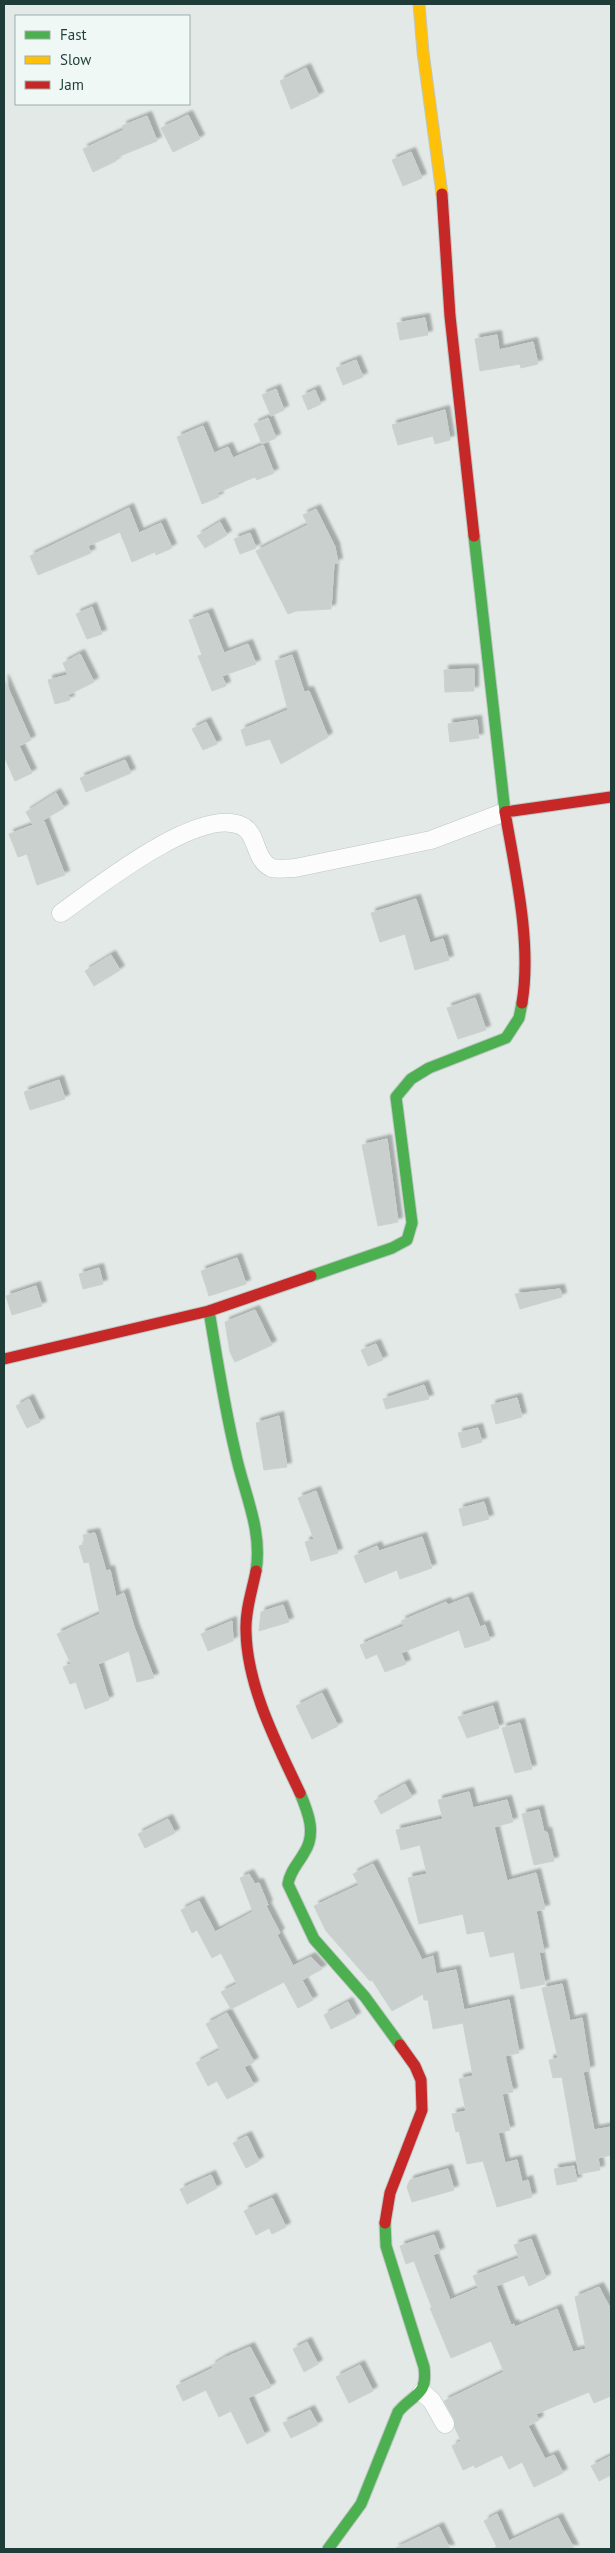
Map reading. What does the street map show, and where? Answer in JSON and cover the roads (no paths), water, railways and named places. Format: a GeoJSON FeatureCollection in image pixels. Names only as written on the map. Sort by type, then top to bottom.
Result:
{"type":"FeatureCollection","features":[{"type":"Feature","properties":{"kind":"street"},"geometry":{"type":"LineString","coordinates":[[4,1359],[209,1311],[392,1248],[407,1240],[412,1222],[396,1097],[405,1083],[422,1071],[509,1036],[520,1020],[525,972],[518,899],[505,812],[450,316],[442,187],[423,52],[419,4]]}},
{"type":"Feature","properties":{"kind":"street"},"geometry":{"type":"LineString","coordinates":[[61,913],[151,850],[207,825],[223,823],[242,826],[248,830],[264,861],[272,868],[296,868],[431,840],[505,812],[611,798]]}},
{"type":"Feature","properties":{"kind":"street"},"geometry":{"type":"LineString","coordinates":[[209,1311],[234,1450],[258,1538],[259,1567],[245,1618],[246,1643],[273,1739],[307,1813],[311,1829],[311,1841],[303,1858],[288,1876],[288,1884],[314,1939],[365,1997],[416,2066],[421,2080],[422,2110],[413,2138],[390,2193],[386,2217],[386,2246],[424,2367],[426,2382],[422,2392],[408,2400],[398,2412],[361,2504],[328,2549]]}},
{"type":"Feature","properties":{"kind":"street"},"geometry":{"type":"LineString","coordinates":[[422,2392],[432,2401],[445,2424]]}}]}
